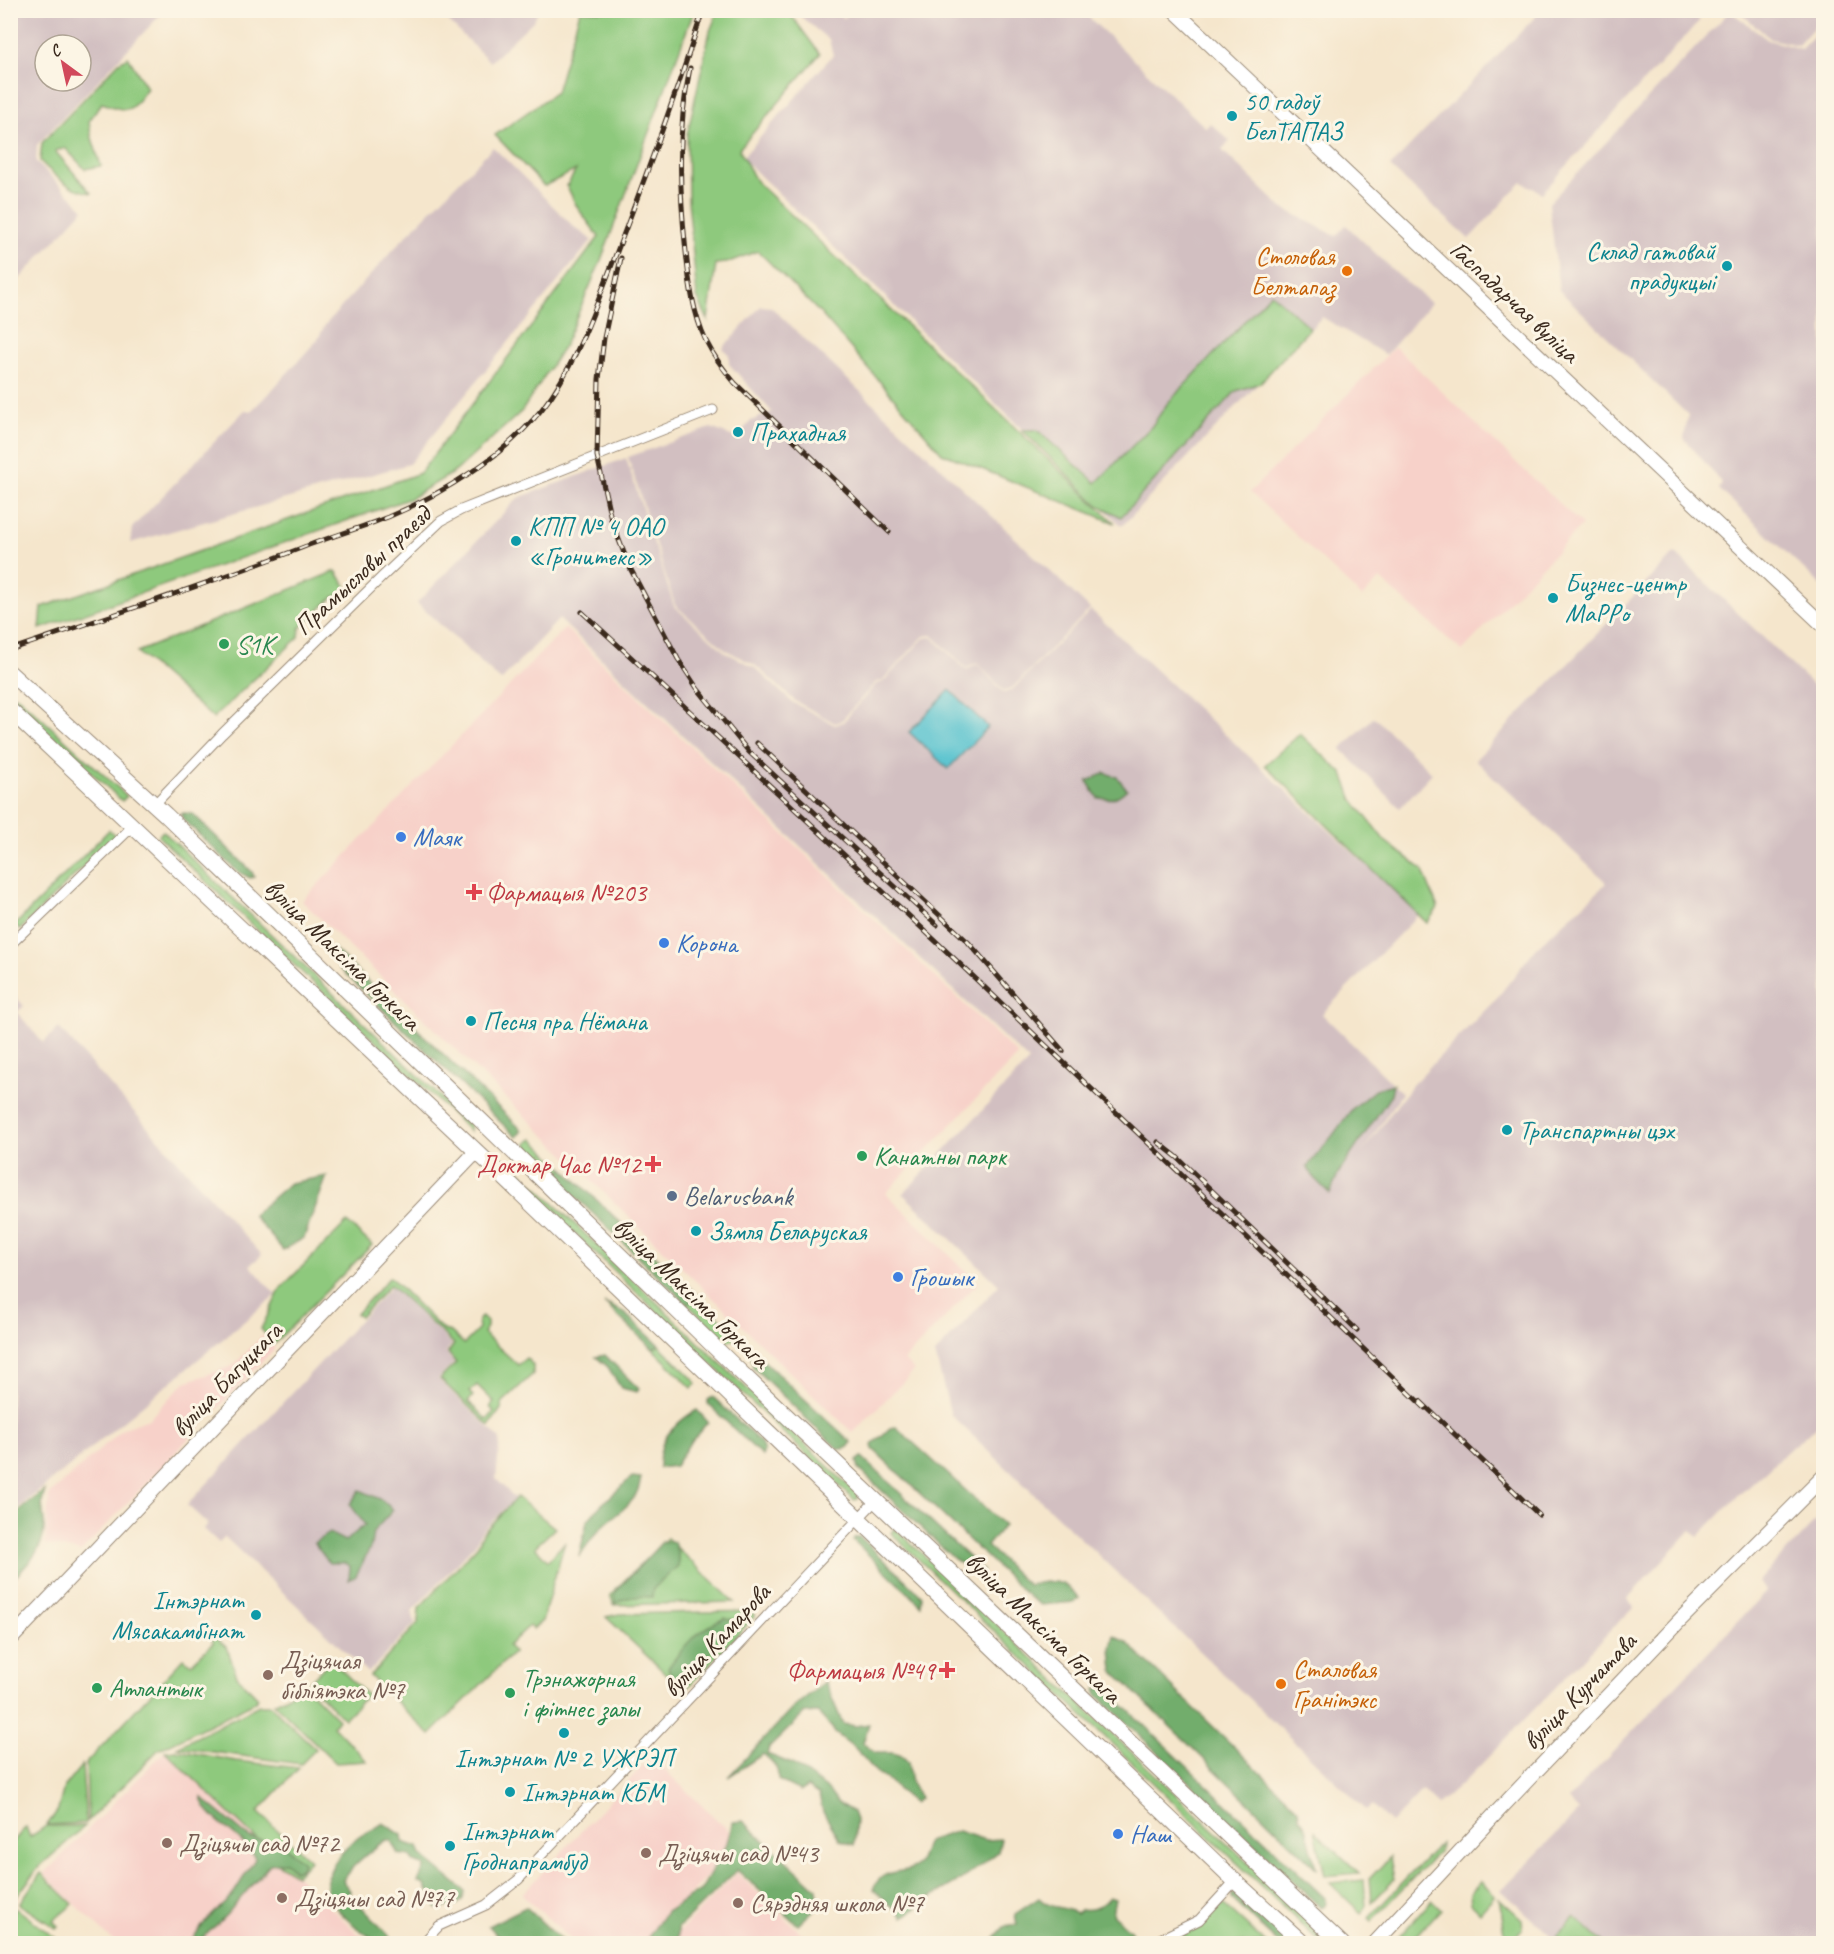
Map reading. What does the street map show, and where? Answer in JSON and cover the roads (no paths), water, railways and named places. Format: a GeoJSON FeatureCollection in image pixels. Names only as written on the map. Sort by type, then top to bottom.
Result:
{"type":"FeatureCollection","features":[{"type":"Feature","properties":{"kind":"main road","name":"Гаспадарчая вуліца"},"geometry":{"type":"LineString","coordinates":[[1174,10],[1824,627]]}},
{"type":"Feature","properties":{"kind":"main road","name":"вуліца Максіма Горкага"},"geometry":{"type":"LineString","coordinates":[[10,673],[154,805],[493,1134],[1342,1944]]}},
{"type":"Feature","properties":{"kind":"main road","name":"вуліца Максіма Горкага"},"geometry":{"type":"LineString","coordinates":[[10,710],[476,1152],[1235,1881],[1304,1944]]}},
{"type":"Feature","properties":{"kind":"main road"},"geometry":{"type":"LineString","coordinates":[[476,1152],[493,1134]]}},
{"type":"Feature","properties":{"kind":"main road","name":"вуліца Багуцкага"},"geometry":{"type":"LineString","coordinates":[[10,1640],[476,1152]]}},
{"type":"Feature","properties":{"kind":"main road","name":"вуліца Курчатава"},"geometry":{"type":"LineString","coordinates":[[1374,1944],[1673,1627],[1824,1476]]}},
{"type":"Feature","properties":{"kind":"street","name":"Прамысловы праезд"},"geometry":{"type":"LineString","coordinates":[[154,805],[222,734],[441,521],[461,510],[713,410]]}},
{"type":"Feature","properties":{"kind":"street"},"geometry":{"type":"LineString","coordinates":[[10,945],[133,826]]}},
{"type":"Feature","properties":{"kind":"street","name":"вуліца Камарова"},"geometry":{"type":"LineString","coordinates":[[422,1944],[440,1926],[486,1905],[518,1880],[876,1500]]}},
{"type":"Feature","properties":{"kind":"street"},"geometry":{"type":"LineString","coordinates":[[1150,1944],[1198,1920],[1235,1881]]}},
{"type":"Feature","properties":{"kind":"water"},"geometry":{"type":"Polygon","coordinates":[[[950,690],[988,727],[948,769],[909,732],[950,690]]]}},
{"type":"Feature","properties":{"kind":"railway"},"geometry":{"type":"LineString","coordinates":[[10,650],[190,589],[388,517],[451,485],[510,442],[542,409],[554,392],[583,338],[648,168],[703,10]]}},
{"type":"Feature","properties":{"kind":"railway"},"geometry":{"type":"LineString","coordinates":[[690,68],[681,137],[681,182],[689,274],[695,309],[706,341],[735,383],[889,532]]}},
{"type":"Feature","properties":{"kind":"railway"},"geometry":{"type":"LineString","coordinates":[[621,258],[604,338],[599,379],[597,456],[611,519],[629,566],[678,659],[697,688],[749,752],[937,925]]}},
{"type":"Feature","properties":{"kind":"railway"},"geometry":{"type":"LineString","coordinates":[[582,612],[1111,1107],[1425,1408]]}},
{"type":"Feature","properties":{"kind":"railway"},"geometry":{"type":"LineString","coordinates":[[757,743],[968,942],[1063,1051]]}},
{"type":"Feature","properties":{"kind":"railway"},"geometry":{"type":"LineString","coordinates":[[1158,1142],[1177,1157],[1357,1330]]}},
{"type":"Feature","properties":{"kind":"railway"},"geometry":{"type":"LineString","coordinates":[[1420,1401],[1539,1515]]}},
{"type":"Feature","properties":{"kind":"place","name":"50 гадоў БелТАПАЗ"},"geometry":{"type":"Point","coordinates":[1232,116]}},
{"type":"Feature","properties":{"kind":"place","name":"Склад гатовай прадукцыі"},"geometry":{"type":"Point","coordinates":[1727,266]}},
{"type":"Feature","properties":{"kind":"place","name":"Столовая Белтапаз"},"geometry":{"type":"Point","coordinates":[1347,271]}},
{"type":"Feature","properties":{"kind":"place","name":"Прахадная"},"geometry":{"type":"Point","coordinates":[738,432]}},
{"type":"Feature","properties":{"kind":"place","name":"КПП № 4 ОАО «Гронитекс»"},"geometry":{"type":"Point","coordinates":[516,541]}},
{"type":"Feature","properties":{"kind":"place","name":"Бизнес-центр МаРРо"},"geometry":{"type":"Point","coordinates":[1553,598]}},
{"type":"Feature","properties":{"kind":"place","name":"S1K"},"geometry":{"type":"Point","coordinates":[224,644]}},
{"type":"Feature","properties":{"kind":"place","name":"Маяк"},"geometry":{"type":"Point","coordinates":[401,837]}},
{"type":"Feature","properties":{"kind":"place","name":"Фармацыя №203"},"geometry":{"type":"Point","coordinates":[474,892]}},
{"type":"Feature","properties":{"kind":"place","name":"Корона"},"geometry":{"type":"Point","coordinates":[664,943]}},
{"type":"Feature","properties":{"kind":"place","name":"Песня пра Нёмана"},"geometry":{"type":"Point","coordinates":[471,1021]}},
{"type":"Feature","properties":{"kind":"place","name":"Транспартны цэх"},"geometry":{"type":"Point","coordinates":[1507,1130]}},
{"type":"Feature","properties":{"kind":"place","name":"Канатны парк"},"geometry":{"type":"Point","coordinates":[862,1156]}},
{"type":"Feature","properties":{"kind":"place","name":"Доктар Час №12"},"geometry":{"type":"Point","coordinates":[653,1164]}},
{"type":"Feature","properties":{"kind":"place","name":"Belarusbank"},"geometry":{"type":"Point","coordinates":[672,1196]}},
{"type":"Feature","properties":{"kind":"place","name":"Зямля Беларуская"},"geometry":{"type":"Point","coordinates":[696,1231]}},
{"type":"Feature","properties":{"kind":"place","name":"Грошык"},"geometry":{"type":"Point","coordinates":[898,1277]}},
{"type":"Feature","properties":{"kind":"place","name":"Інтэрнат Мясакамбінат"},"geometry":{"type":"Point","coordinates":[256,1615]}},
{"type":"Feature","properties":{"kind":"place","name":"Фармацыя №49"},"geometry":{"type":"Point","coordinates":[947,1670]}},
{"type":"Feature","properties":{"kind":"place","name":"Дзіцячая бібліятэка №7"},"geometry":{"type":"Point","coordinates":[268,1675]}},
{"type":"Feature","properties":{"kind":"place","name":"Сталовая Гранітэкс"},"geometry":{"type":"Point","coordinates":[1281,1684]}},
{"type":"Feature","properties":{"kind":"place","name":"Атлантык"},"geometry":{"type":"Point","coordinates":[97,1688]}},
{"type":"Feature","properties":{"kind":"place","name":"Трэнажорная і фітнес залы"},"geometry":{"type":"Point","coordinates":[510,1693]}},
{"type":"Feature","properties":{"kind":"place","name":"Інтэрнат № 2 УЖРЭП"},"geometry":{"type":"Point","coordinates":[564,1733]}},
{"type":"Feature","properties":{"kind":"place","name":"Інтэрнат КБМ"},"geometry":{"type":"Point","coordinates":[510,1792]}},
{"type":"Feature","properties":{"kind":"place","name":"Наш"},"geometry":{"type":"Point","coordinates":[1118,1834]}},
{"type":"Feature","properties":{"kind":"place","name":"Дзіцячы сад №72"},"geometry":{"type":"Point","coordinates":[167,1843]}},
{"type":"Feature","properties":{"kind":"place","name":"Інтэрнат Гроднапрамбуд"},"geometry":{"type":"Point","coordinates":[450,1846]}},
{"type":"Feature","properties":{"kind":"place","name":"Дзіцячы сад №43"},"geometry":{"type":"Point","coordinates":[646,1853]}},
{"type":"Feature","properties":{"kind":"place","name":"Дзіцячы сад №77"},"geometry":{"type":"Point","coordinates":[282,1898]}},
{"type":"Feature","properties":{"kind":"place","name":"Сярэдняя школа №7"},"geometry":{"type":"Point","coordinates":[738,1903]}}]}
